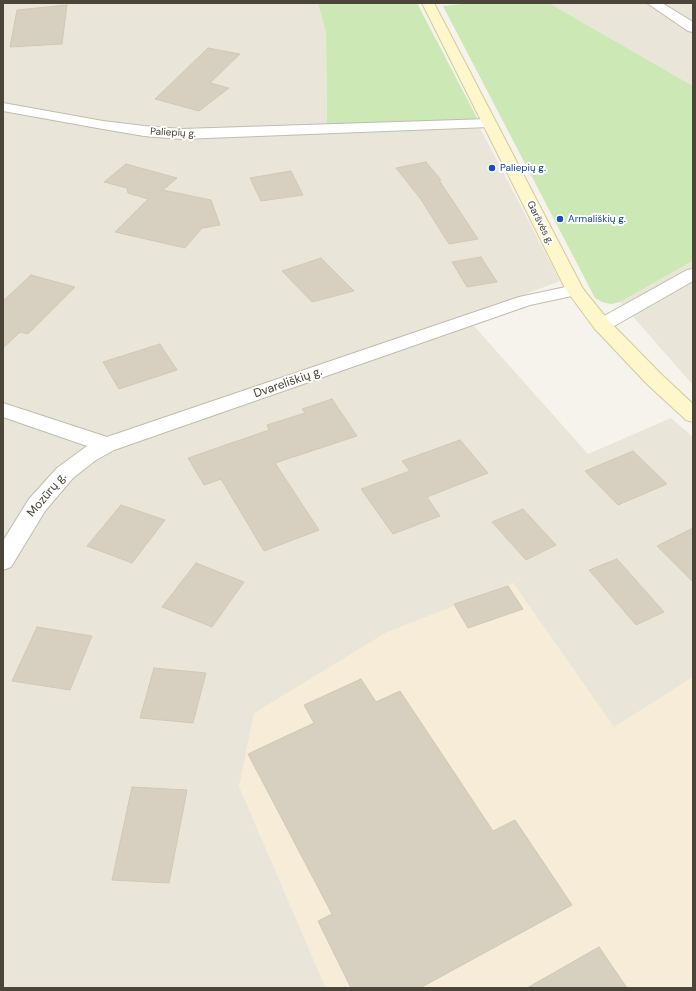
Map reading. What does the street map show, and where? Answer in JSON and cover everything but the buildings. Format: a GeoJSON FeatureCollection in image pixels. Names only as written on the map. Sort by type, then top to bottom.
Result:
{"type":"FeatureCollection","features":[{"type":"Feature","properties":{"kind":"main road","name":"Garšvės g."},"geometry":{"type":"LineString","coordinates":[[428,3],[575,290],[602,325],[654,379],[693,415]]}},
{"type":"Feature","properties":{"kind":"street"},"geometry":{"type":"LineString","coordinates":[[653,3],[693,28]]}},
{"type":"Feature","properties":{"kind":"street","name":"Paliepių g."},"geometry":{"type":"LineString","coordinates":[[3,107],[104,126],[182,134],[489,123]]}},
{"type":"Feature","properties":{"kind":"street"},"geometry":{"type":"LineString","coordinates":[[602,325],[693,274]]}},
{"type":"Feature","properties":{"kind":"street","name":"Dvareliškių g."},"geometry":{"type":"LineString","coordinates":[[107,445],[525,301],[575,290]]}},
{"type":"Feature","properties":{"kind":"street"},"geometry":{"type":"LineString","coordinates":[[3,410],[107,445]]}},
{"type":"Feature","properties":{"kind":"street","name":"Mozūrų g."},"geometry":{"type":"LineString","coordinates":[[3,561],[37,505],[60,478],[88,455],[107,445]]}},
{"type":"Feature","properties":{"kind":"shaded area"},"geometry":{"type":"Polygon","coordinates":[[[3,3],[318,3],[326,33],[327,134],[480,128],[560,281],[466,317],[588,454],[671,418],[693,437],[693,677],[614,728],[513,583],[239,786],[326,988],[3,988],[3,3]]]}},
{"type":"Feature","properties":{"kind":"shaded area"},"geometry":{"type":"Polygon","coordinates":[[[549,3],[693,3],[693,86],[549,3]]]}},
{"type":"Feature","properties":{"kind":"shaded area"},"geometry":{"type":"Polygon","coordinates":[[[693,261],[693,385],[620,302],[693,261]]]}},
{"type":"Feature","properties":{"kind":"shaded area"},"geometry":{"type":"Polygon","coordinates":[[[513,583],[614,727],[693,677],[693,988],[326,988],[239,786],[254,713],[387,632],[513,583]]]}},
{"type":"Feature","properties":{"kind":"green space"},"geometry":{"type":"Polygon","coordinates":[[[318,3],[417,3],[477,118],[466,121],[327,125],[326,33],[318,3]]]}},
{"type":"Feature","properties":{"kind":"green space"},"geometry":{"type":"Polygon","coordinates":[[[472,3],[549,3],[693,86],[693,261],[620,302],[611,304],[602,302],[595,298],[443,6],[472,3]]]}},
{"type":"Feature","properties":{"kind":"place","name":"Paliepių g."},"geometry":{"type":"Point","coordinates":[492,168]}},
{"type":"Feature","properties":{"kind":"place","name":"Armališkių g."},"geometry":{"type":"Point","coordinates":[560,219]}}]}
